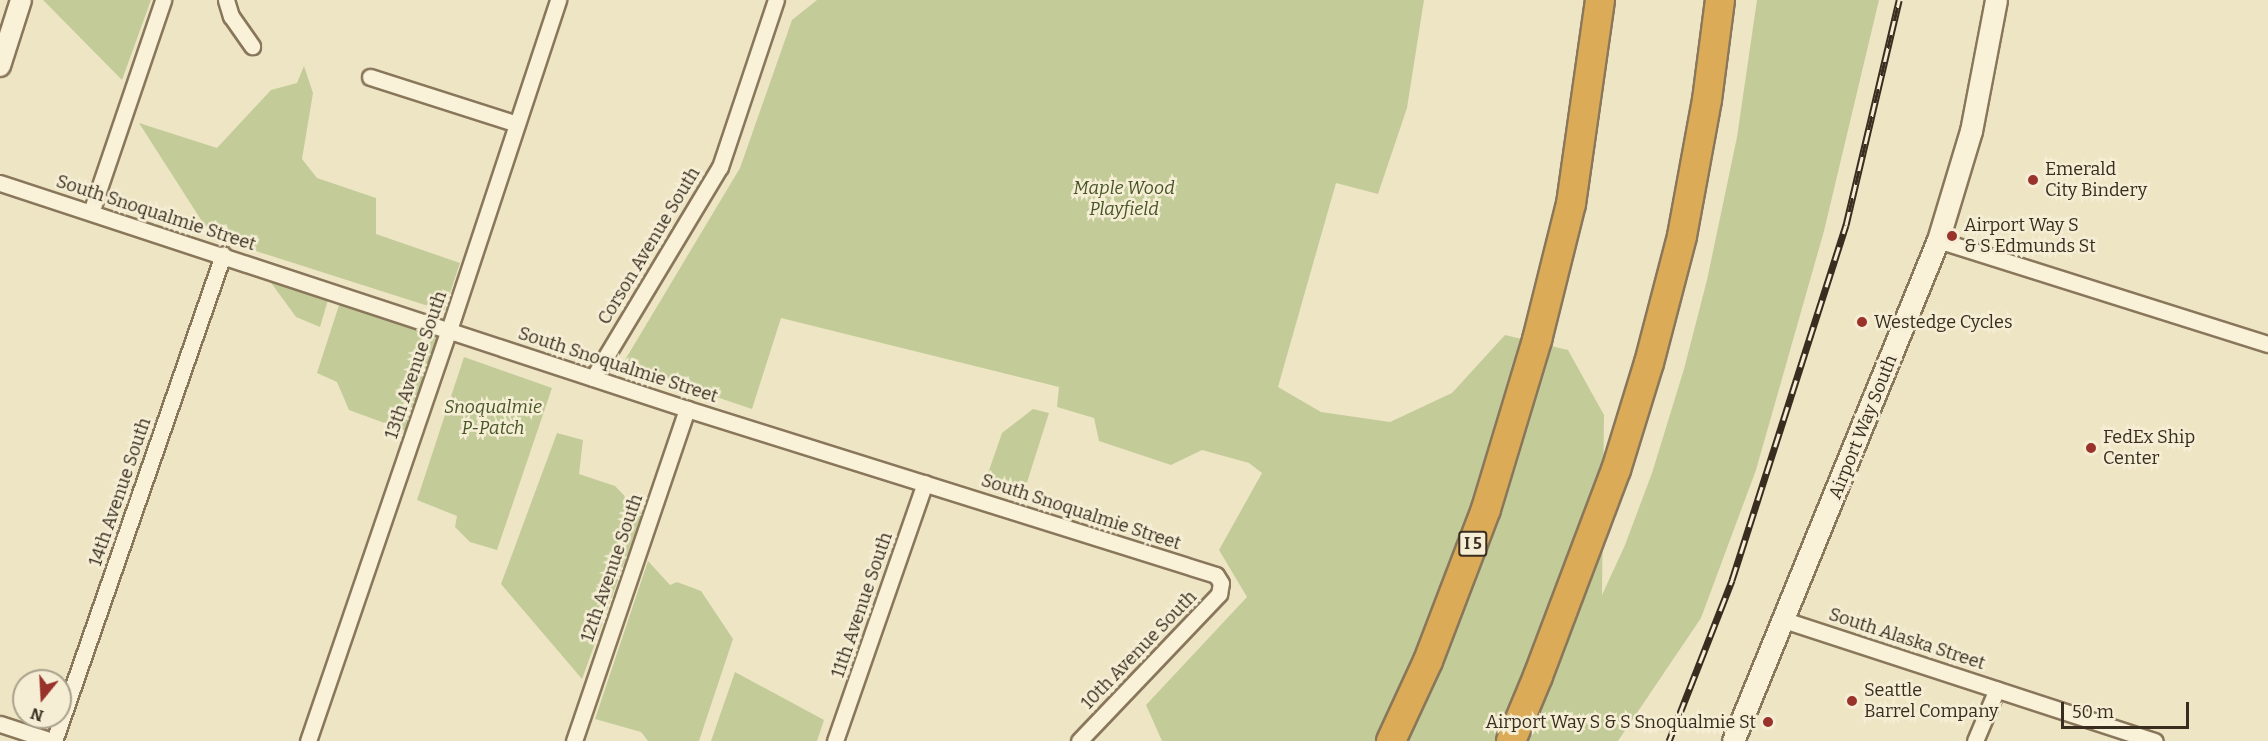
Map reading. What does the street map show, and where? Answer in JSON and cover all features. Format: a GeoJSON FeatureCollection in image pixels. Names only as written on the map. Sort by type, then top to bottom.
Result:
{"type":"FeatureCollection","features":[{"type":"Feature","properties":{"kind":"highway","name":"I 5"},"geometry":{"type":"LineString","coordinates":[[1391,741],[1428,661],[1486,509],[1537,340],[1571,204],[1600,0]]}},
{"type":"Feature","properties":{"kind":"highway"},"geometry":{"type":"LineString","coordinates":[[1511,741],[1573,587],[1616,470],[1649,363],[1682,236],[1707,100],[1720,0]]}},
{"type":"Feature","properties":{"kind":"main road","name":"Airport Way South"},"geometry":{"type":"LineString","coordinates":[[1733,741],[1938,240],[1971,131],[1995,0]]}},
{"type":"Feature","properties":{"kind":"street"},"geometry":{"type":"LineString","coordinates":[[0,66],[21,0]]}},
{"type":"Feature","properties":{"kind":"street"},"geometry":{"type":"LineString","coordinates":[[92,212],[164,0]]}},
{"type":"Feature","properties":{"kind":"street"},"geometry":{"type":"LineString","coordinates":[[226,0],[231,16],[252,46]]}},
{"type":"Feature","properties":{"kind":"street","name":"13th Avenue South"},"geometry":{"type":"LineString","coordinates":[[308,741],[449,330],[558,0]]}},
{"type":"Feature","properties":{"kind":"street","name":"Corson Avenue South"},"geometry":{"type":"LineString","coordinates":[[593,378],[720,167],[776,0]]}},
{"type":"Feature","properties":{"kind":"street"},"geometry":{"type":"LineString","coordinates":[[370,77],[517,124]]}},
{"type":"Feature","properties":{"kind":"street","name":"South Snoqualmie Street"},"geometry":{"type":"LineString","coordinates":[[0,183],[687,409],[1216,575],[1221,583]]}},
{"type":"Feature","properties":{"kind":"street"},"geometry":{"type":"LineString","coordinates":[[1938,240],[2268,344]]}},
{"type":"Feature","properties":{"kind":"street","name":"14th Avenue South"},"geometry":{"type":"LineString","coordinates":[[53,741],[223,255]]}},
{"type":"Feature","properties":{"kind":"street","name":"12th Avenue South"},"geometry":{"type":"LineString","coordinates":[[574,741],[687,409]]}},
{"type":"Feature","properties":{"kind":"street","name":"11th Avenue South"},"geometry":{"type":"LineString","coordinates":[[835,741],[925,483]]}},
{"type":"Feature","properties":{"kind":"street","name":"10th Avenue South"},"geometry":{"type":"LineString","coordinates":[[1079,741],[1219,594],[1221,583]]}},
{"type":"Feature","properties":{"kind":"street","name":"South Alaska Street"},"geometry":{"type":"LineString","coordinates":[[1784,620],[2155,741]]}},
{"type":"Feature","properties":{"kind":"street"},"geometry":{"type":"LineString","coordinates":[[1975,741],[1997,689]]}},
{"type":"Feature","properties":{"kind":"street"},"geometry":{"type":"LineString","coordinates":[[0,724],[53,741]]}},
{"type":"Feature","properties":{"kind":"green space"},"geometry":{"type":"Polygon","coordinates":[[[43,0],[151,0],[122,80],[43,0]]]}},
{"type":"Feature","properties":{"kind":"green space","name":"Maple Wood Playfield"},"geometry":{"type":"Polygon","coordinates":[[[817,0],[1424,0],[1407,108],[1378,194],[1336,183],[1278,387],[1321,412],[1390,422],[1452,393],[1505,335],[1568,350],[1604,415],[1602,595],[1625,545],[1652,473],[1684,369],[1707,280],[1737,137],[1757,0],[1879,0],[1824,231],[1756,470],[1701,618],[1618,741],[1162,741],[1146,705],[1247,597],[1219,550],[1262,473],[1249,463],[1202,450],[1171,465],[1099,441],[1094,418],[1057,407],[1059,387],[781,318],[752,409],[622,365],[740,168],[792,20],[817,0]]]}},
{"type":"Feature","properties":{"kind":"green space"},"geometry":{"type":"Polygon","coordinates":[[[304,66],[313,93],[302,159],[317,178],[376,198],[376,234],[460,263],[444,311],[212,237],[139,123],[217,148],[271,90],[297,83],[304,66]]]}},
{"type":"Feature","properties":{"kind":"green space"},"geometry":{"type":"Polygon","coordinates":[[[269,280],[328,300],[320,327],[296,317],[269,280]]]}},
{"type":"Feature","properties":{"kind":"green space"},"geometry":{"type":"Polygon","coordinates":[[[340,302],[440,337],[409,432],[349,410],[337,382],[317,373],[340,302]]]}},
{"type":"Feature","properties":{"kind":"green space","name":"Snoqualmie P-Patch"},"geometry":{"type":"Polygon","coordinates":[[[464,357],[552,388],[497,550],[470,542],[455,527],[457,516],[417,500],[464,357]]]}},
{"type":"Feature","properties":{"kind":"green space"},"geometry":{"type":"Polygon","coordinates":[[[1033,409],[1049,413],[1023,495],[985,482],[1002,433],[1033,409]]]}},
{"type":"Feature","properties":{"kind":"green space"},"geometry":{"type":"Polygon","coordinates":[[[557,433],[583,440],[579,474],[615,486],[642,514],[582,679],[501,584],[557,433]]]}},
{"type":"Feature","properties":{"kind":"green space"},"geometry":{"type":"Polygon","coordinates":[[[648,561],[670,585],[677,582],[701,591],[733,639],[699,741],[648,741],[641,732],[595,719],[648,561]]]}},
{"type":"Feature","properties":{"kind":"green space"},"geometry":{"type":"Polygon","coordinates":[[[735,672],[824,720],[817,741],[711,741],[735,672]]]}},
{"type":"Feature","properties":{"kind":"railway"},"geometry":{"type":"LineString","coordinates":[[1669,741],[1732,580],[1846,225],[1899,0]]}},
{"type":"Feature","properties":{"kind":"place","name":"Emerald City Bindery"},"geometry":{"type":"Point","coordinates":[2033,180]}},
{"type":"Feature","properties":{"kind":"place","name":"Airport Way S & S Edmunds St"},"geometry":{"type":"Point","coordinates":[1952,236]}},
{"type":"Feature","properties":{"kind":"place","name":"Westedge Cycles"},"geometry":{"type":"Point","coordinates":[1862,322]}},
{"type":"Feature","properties":{"kind":"place","name":"FedEx Ship Center"},"geometry":{"type":"Point","coordinates":[2091,448]}},
{"type":"Feature","properties":{"kind":"place","name":"Seattle Barrel Company"},"geometry":{"type":"Point","coordinates":[1852,701]}},
{"type":"Feature","properties":{"kind":"place","name":"Airport Way S & S Snoqualmie St"},"geometry":{"type":"Point","coordinates":[1768,722]}}]}
